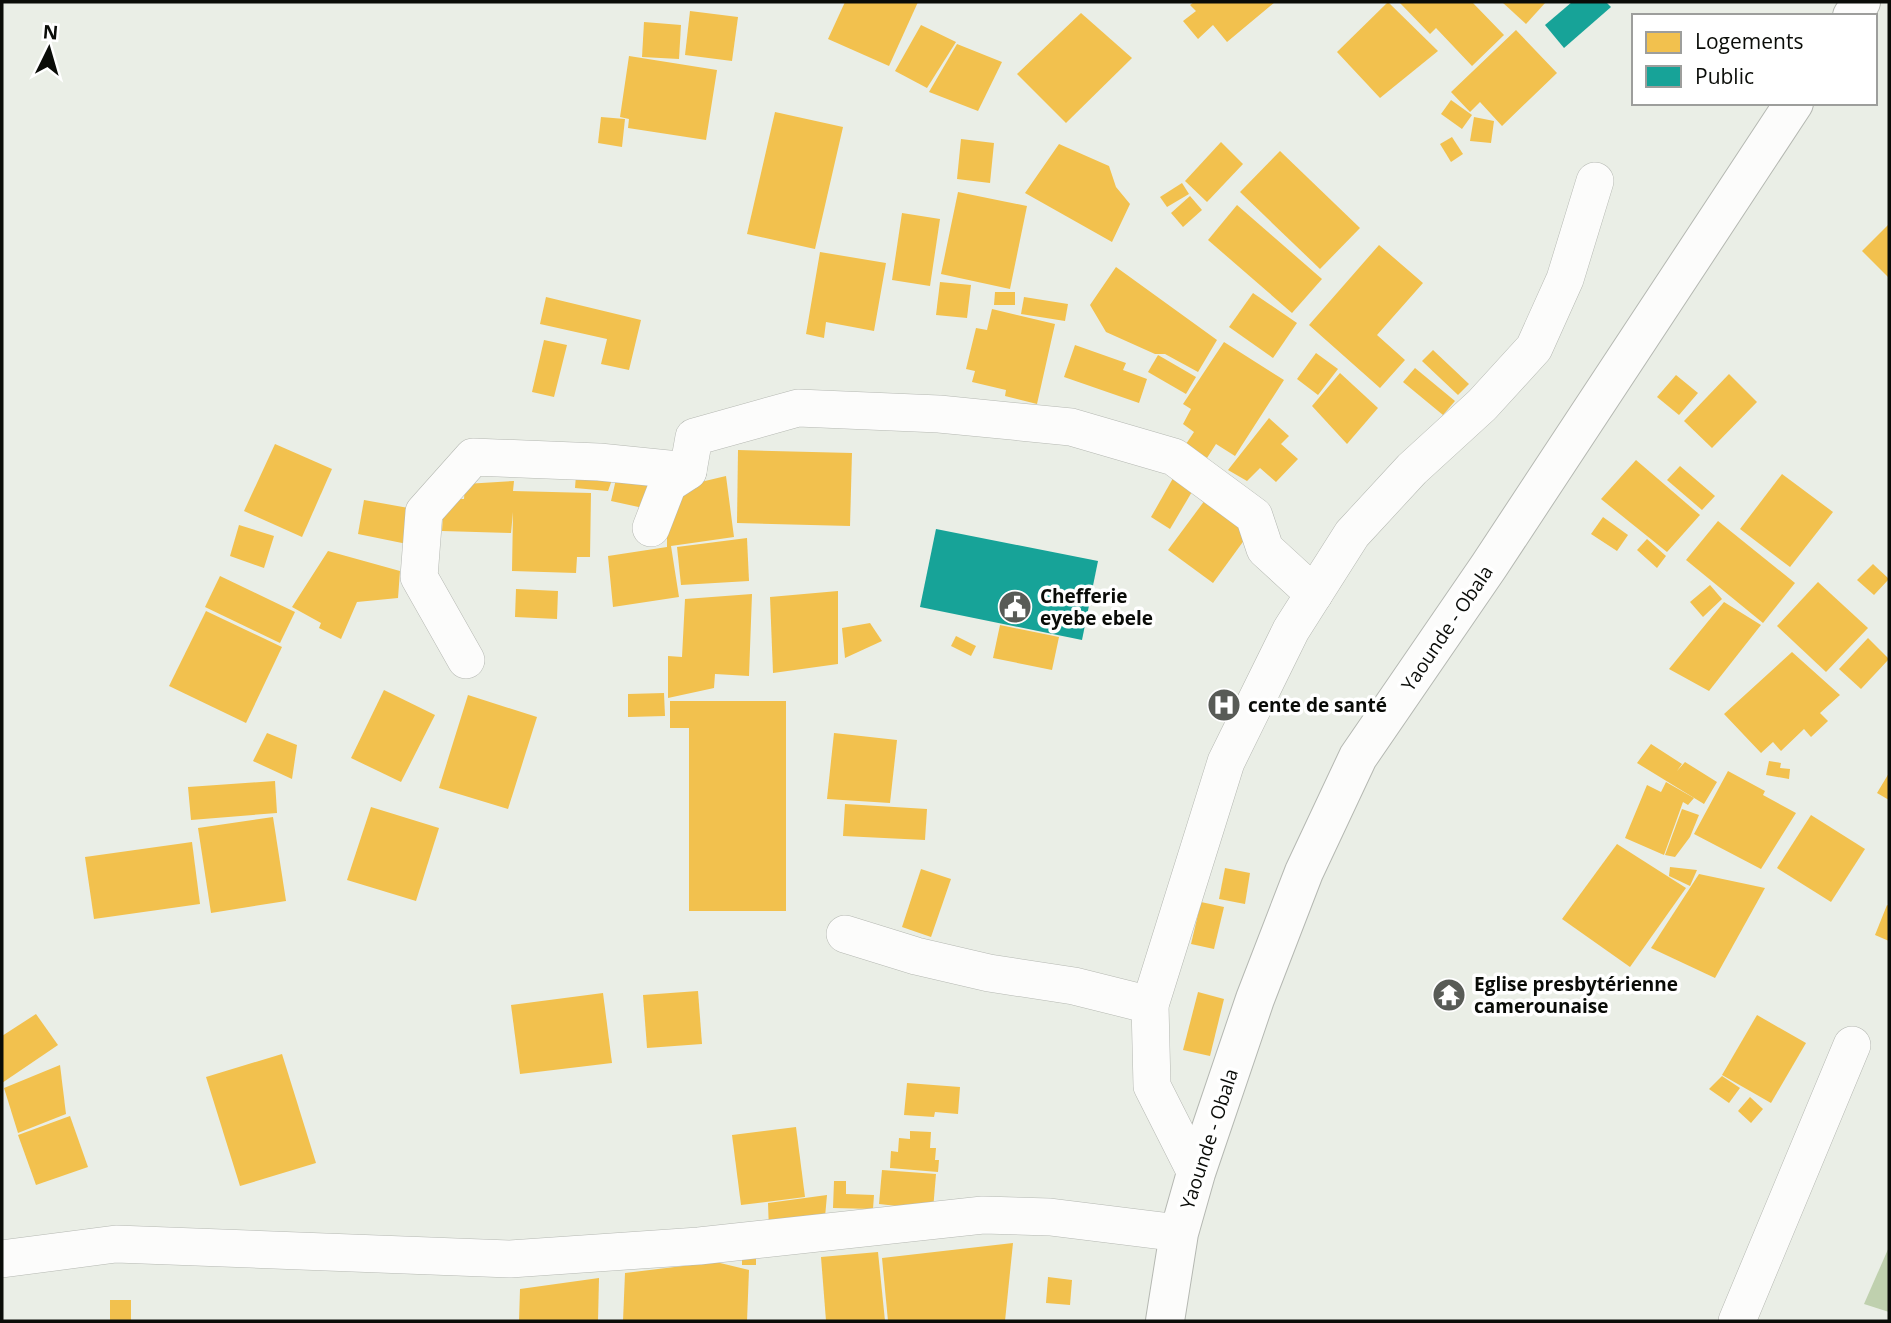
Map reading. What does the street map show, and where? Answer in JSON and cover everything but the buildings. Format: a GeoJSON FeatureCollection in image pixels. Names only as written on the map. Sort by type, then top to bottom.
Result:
{"type":"FeatureCollection","features":[{"type":"Feature","properties":{"kind":"highway","name":"Yaounde - Obala"},"geometry":{"type":"LineString","coordinates":[[1165,1321],[1179,1233],[1196,1173],[1255,999],[1304,872],[1357,757],[1497,555],[1793,105]]}},
{"type":"Feature","properties":{"kind":"street"},"geometry":{"type":"LineString","coordinates":[[1196,1173],[1152,1086],[1150,1005],[1226,762],[1292,630],[1352,534],[1412,469],[1482,405],[1534,348],[1565,279],[1595,181]]}},
{"type":"Feature","properties":{"kind":"street"},"geometry":{"type":"LineString","coordinates":[[651,528],[668,484],[688,471],[694,438],[799,408],[939,414],[1070,427],[1174,457],[1254,516],[1265,548],[1314,594]]}},
{"type":"Feature","properties":{"kind":"street"},"geometry":{"type":"LineString","coordinates":[[466,660],[419,577],[424,512],[473,457],[599,462],[688,471]]}},
{"type":"Feature","properties":{"kind":"street"},"geometry":{"type":"LineString","coordinates":[[845,934],[916,956],[989,973],[1074,986],[1150,1005]]}},
{"type":"Feature","properties":{"kind":"street"},"geometry":{"type":"LineString","coordinates":[[1737,1321],[1852,1045]]}},
{"type":"Feature","properties":{"kind":"street"},"geometry":{"type":"LineString","coordinates":[[2,1259],[116,1244],[523,1258],[699,1246],[983,1215],[1050,1217],[1179,1233]]}},
{"type":"Feature","properties":{"kind":"green space"},"geometry":{"type":"Polygon","coordinates":[[[1889,1247],[1889,1312],[1864,1304],[1889,1247]]]}},
{"type":"Feature","properties":{"kind":"place","name":"Chefferie eyebe ebele"},"geometry":{"type":"Point","coordinates":[1015,607]}},
{"type":"Feature","properties":{"kind":"place","name":"cente de santé"},"geometry":{"type":"Point","coordinates":[1224,705]}},
{"type":"Feature","properties":{"kind":"place","name":"Eglise presbytérienne camerounaise"},"geometry":{"type":"Point","coordinates":[1449,995]}}]}
